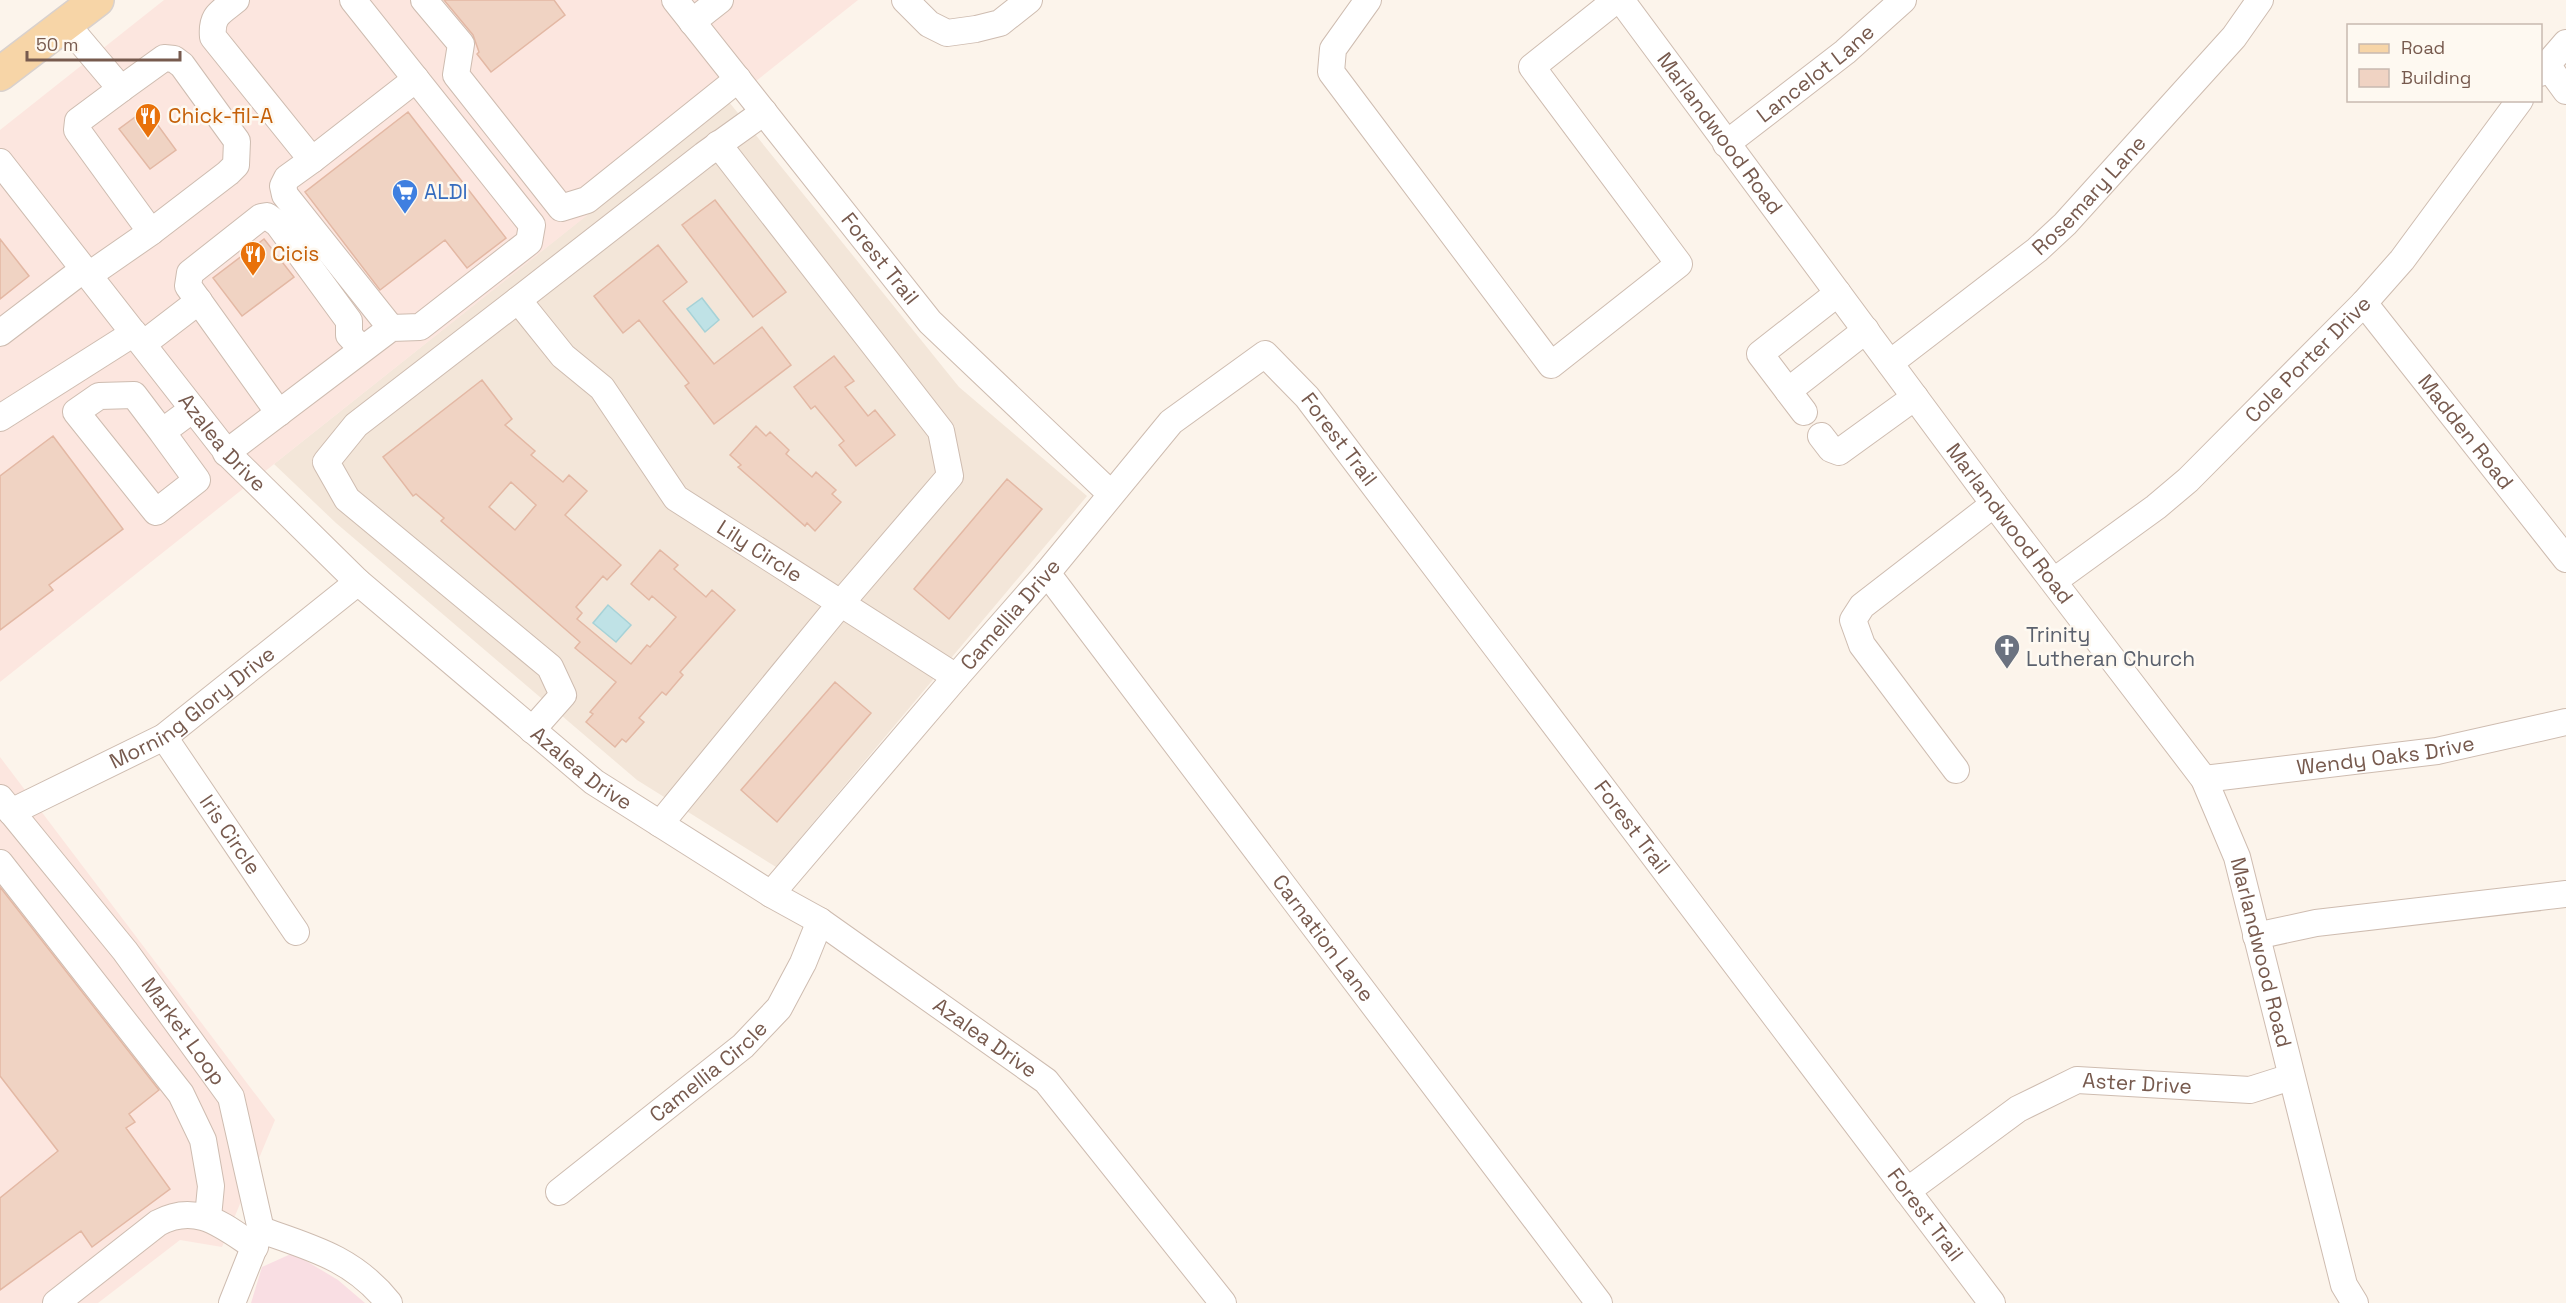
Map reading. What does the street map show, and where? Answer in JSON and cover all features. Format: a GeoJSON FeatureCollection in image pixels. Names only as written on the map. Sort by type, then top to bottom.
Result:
{"type":"FeatureCollection","features":[{"type":"Feature","properties":{"kind":"main road"},"geometry":{"type":"LineString","coordinates":[[0,74],[97,0]]}},
{"type":"Feature","properties":{"kind":"street"},"geometry":{"type":"LineString","coordinates":[[236,0],[212,23],[213,38],[312,160]]}},
{"type":"Feature","properties":{"kind":"street"},"geometry":{"type":"LineString","coordinates":[[226,453],[391,328],[420,327],[529,242],[532,235],[532,225],[353,0]]}},
{"type":"Feature","properties":{"kind":"street"},"geometry":{"type":"LineString","coordinates":[[424,0],[461,44],[456,75],[561,208],[587,200],[738,79]]}},
{"type":"Feature","properties":{"kind":"street","name":"Forest Trail"},"geometry":{"type":"LineString","coordinates":[[675,0],[930,322],[1110,493]]}},
{"type":"Feature","properties":{"kind":"street"},"geometry":{"type":"LineString","coordinates":[[692,22],[720,0]]}},
{"type":"Feature","properties":{"kind":"street"},"geometry":{"type":"LineString","coordinates":[[905,0],[929,24],[947,33],[1000,23],[1029,0]]}},
{"type":"Feature","properties":{"kind":"street"},"geometry":{"type":"LineString","coordinates":[[1368,0],[1333,48],[1331,72],[1551,365],[1680,264],[1532,67],[1619,0]]}},
{"type":"Feature","properties":{"kind":"street","name":"Marlandwood Road"},"geometry":{"type":"LineString","coordinates":[[1619,0],[1994,504],[2204,779],[2237,857],[2344,1285],[2355,1303]]}},
{"type":"Feature","properties":{"kind":"street","name":"Lancelot Lane"},"geometry":{"type":"LineString","coordinates":[[1726,144],[1845,52],[1903,0]]}},
{"type":"Feature","properties":{"kind":"street","name":"Rosemary Lane"},"geometry":{"type":"LineString","coordinates":[[1890,363],[2037,250],[2065,224],[2234,37],[2260,0]]}},
{"type":"Feature","properties":{"kind":"street"},"geometry":{"type":"LineString","coordinates":[[66,24],[121,90]]}},
{"type":"Feature","properties":{"kind":"street"},"geometry":{"type":"LineString","coordinates":[[2566,43],[2544,69],[2566,90]]}},
{"type":"Feature","properties":{"kind":"street"},"geometry":{"type":"LineString","coordinates":[[0,333],[87,272],[151,232],[236,165],[237,141],[182,65],[174,59],[164,58],[78,121],[77,130],[151,232]]}},
{"type":"Feature","properties":{"kind":"street"},"geometry":{"type":"LineString","coordinates":[[391,328],[285,195],[283,186],[287,178],[416,79]]}},
{"type":"Feature","properties":{"kind":"street","name":"Cole Porter Drive"},"geometry":{"type":"LineString","coordinates":[[2054,581],[2156,507],[2188,480],[2364,303],[2402,260],[2519,102]]}},
{"type":"Feature","properties":{"kind":"street"},"geometry":{"type":"LineString","coordinates":[[532,730],[563,695],[550,667],[347,499],[326,462],[356,425],[718,144],[764,112]]}},
{"type":"Feature","properties":{"kind":"street"},"geometry":{"type":"LineString","coordinates":[[660,824],[841,603],[950,476],[941,431],[718,144]]}},
{"type":"Feature","properties":{"kind":"street","name":"Azalea Drive"},"geometry":{"type":"LineString","coordinates":[[2,170],[87,272],[226,453],[358,582],[594,782],[771,894],[820,921],[1046,1081],[1224,1303]]}},
{"type":"Feature","properties":{"kind":"street"},"geometry":{"type":"LineString","coordinates":[[279,413],[188,286],[190,273],[261,217],[267,216],[278,224],[349,321],[349,334],[362,350]]}},
{"type":"Feature","properties":{"kind":"street"},"geometry":{"type":"LineString","coordinates":[[1803,412],[1760,354],[1838,293]]}},
{"type":"Feature","properties":{"kind":"street","name":"Lily Circle"},"geometry":{"type":"LineString","coordinates":[[518,300],[563,356],[602,388],[676,498],[956,676]]}},
{"type":"Feature","properties":{"kind":"street"},"geometry":{"type":"LineString","coordinates":[[0,418],[199,301]]}},
{"type":"Feature","properties":{"kind":"street","name":"Madden Road"},"geometry":{"type":"LineString","coordinates":[[2364,303],[2566,560]]}},
{"type":"Feature","properties":{"kind":"street"},"geometry":{"type":"LineString","coordinates":[[1788,391],[1866,330]]}},
{"type":"Feature","properties":{"kind":"street","name":"Forest Trail"},"geometry":{"type":"LineString","coordinates":[[1266,354],[1307,397],[1992,1303]]}},
{"type":"Feature","properties":{"kind":"street","name":"Camellia Drive"},"geometry":{"type":"LineString","coordinates":[[771,894],[956,676],[1047,573],[1110,493],[1171,422],[1266,354]]}},
{"type":"Feature","properties":{"kind":"street"},"geometry":{"type":"LineString","coordinates":[[99,396],[134,396],[162,432],[197,480],[156,512],[76,412],[99,396]]}},
{"type":"Feature","properties":{"kind":"street"},"geometry":{"type":"LineString","coordinates":[[1821,436],[1831,449],[1839,452],[1915,398]]}},
{"type":"Feature","properties":{"kind":"street"},"geometry":{"type":"LineString","coordinates":[[162,432],[193,409]]}},
{"type":"Feature","properties":{"kind":"street"},"geometry":{"type":"LineString","coordinates":[[1956,770],[1862,645],[1853,620],[1862,606],[1994,504]]}},
{"type":"Feature","properties":{"kind":"street","name":"Carnation Lane"},"geometry":{"type":"LineString","coordinates":[[1047,573],[1599,1303]]}},
{"type":"Feature","properties":{"kind":"street","name":"Morning Glory Drive"},"geometry":{"type":"LineString","coordinates":[[6,805],[164,737],[358,582]]}},
{"type":"Feature","properties":{"kind":"street","name":"Wendy Oaks Drive"},"geometry":{"type":"LineString","coordinates":[[2204,779],[2437,751],[2566,723]]}},
{"type":"Feature","properties":{"kind":"street","name":"Iris Circle"},"geometry":{"type":"LineString","coordinates":[[164,737],[296,932]]}},
{"type":"Feature","properties":{"kind":"street","name":"Market Loop"},"geometry":{"type":"LineString","coordinates":[[6,805],[125,951],[231,1097],[258,1238]]}},
{"type":"Feature","properties":{"kind":"street"},"geometry":{"type":"LineString","coordinates":[[0,863],[181,1094],[203,1140],[211,1186],[208,1217]]}},
{"type":"Feature","properties":{"kind":"street"},"geometry":{"type":"LineString","coordinates":[[2256,936],[2316,923],[2566,894]]}},
{"type":"Feature","properties":{"kind":"street","name":"Camellia Circle"},"geometry":{"type":"LineString","coordinates":[[559,1192],[743,1046],[779,1008],[803,963],[820,921]]}},
{"type":"Feature","properties":{"kind":"street","name":"Aster Drive"},"geometry":{"type":"LineString","coordinates":[[1907,1191],[2018,1108],[2077,1080],[2250,1090],[2291,1077]]}},
{"type":"Feature","properties":{"kind":"street"},"geometry":{"type":"LineString","coordinates":[[56,1303],[158,1223],[180,1215],[208,1217],[258,1238],[329,1253],[360,1274],[389,1303]]}},
{"type":"Feature","properties":{"kind":"street"},"geometry":{"type":"LineString","coordinates":[[232,1303],[258,1238]]}},
{"type":"Feature","properties":{"kind":"shaded area"},"geometry":{"type":"Polygon","coordinates":[[[164,0],[858,0],[0,682],[0,130],[164,0]]]}},
{"type":"Feature","properties":{"kind":"shaded area"},"geometry":{"type":"Polygon","coordinates":[[[729,102],[959,387],[1087,496],[776,867],[637,780],[336,523],[274,464],[729,102]]]}},
{"type":"Feature","properties":{"kind":"shaded area"},"geometry":{"type":"Polygon","coordinates":[[[0,757],[275,1120],[222,1247],[180,1240],[98,1303],[0,1303],[0,757]]]}},
{"type":"Feature","properties":{"kind":"shaded area"},"geometry":{"type":"Polygon","coordinates":[[[293,1253],[338,1280],[365,1303],[251,1303],[262,1267],[293,1253]]]}},
{"type":"Feature","properties":{"kind":"water"},"geometry":{"type":"Polygon","coordinates":[[[702,298],[719,320],[705,332],[687,309],[702,298]]]}},
{"type":"Feature","properties":{"kind":"water"},"geometry":{"type":"Polygon","coordinates":[[[608,605],[631,625],[616,642],[593,623],[608,605]]]}},
{"type":"Feature","properties":{"kind":"building"},"geometry":{"type":"Polygon","coordinates":[[[444,0],[554,0],[565,15],[491,72],[477,54],[479,52],[473,35],[444,0]]]}},
{"type":"Feature","properties":{"kind":"building","name":"Chick-fil-A"},"geometry":{"type":"Polygon","coordinates":[[[146,109],[176,150],[150,169],[119,129],[146,109]]]}},
{"type":"Feature","properties":{"kind":"building","name":"ALDI"},"geometry":{"type":"Polygon","coordinates":[[[408,112],[506,238],[467,268],[445,240],[380,290],[305,192],[408,112]]]}},
{"type":"Feature","properties":{"kind":"building"},"geometry":{"type":"Polygon","coordinates":[[[715,200],[786,292],[753,317],[682,225],[715,200]]]}},
{"type":"Feature","properties":{"kind":"building"},"geometry":{"type":"Polygon","coordinates":[[[0,239],[29,276],[0,299],[0,239]]]}},
{"type":"Feature","properties":{"kind":"building","name":"Cicis"},"geometry":{"type":"Polygon","coordinates":[[[264,239],[294,277],[242,316],[213,278],[264,239]]]}},
{"type":"Feature","properties":{"kind":"building"},"geometry":{"type":"Polygon","coordinates":[[[658,245],[687,282],[663,301],[714,364],[762,327],[791,365],[714,424],[685,386],[689,383],[639,320],[623,333],[594,296],[658,245]]]}},
{"type":"Feature","properties":{"kind":"building"},"geometry":{"type":"Polygon","coordinates":[[[834,356],[854,381],[845,387],[868,416],[875,410],[895,435],[856,466],[839,445],[844,441],[815,406],[811,409],[794,387],[834,356]]]}},
{"type":"Feature","properties":{"kind":"building"},"geometry":{"type":"Polygon","coordinates":[[[482,380],[512,419],[505,425],[535,451],[531,455],[563,482],[569,475],[587,491],[565,515],[621,565],[607,580],[603,576],[576,607],[582,613],[577,619],[631,664],[647,645],[650,647],[676,617],[652,596],[649,600],[631,584],[660,550],[678,565],[674,569],[706,597],[712,590],[735,610],[680,672],[683,675],[666,695],[662,692],[639,718],[644,722],[626,742],[622,739],[615,747],[586,722],[593,714],[590,712],[616,682],[575,648],[580,642],[441,521],[444,518],[416,494],[413,496],[383,457],[482,380]],[[511,482],[489,507],[515,530],[536,505],[511,482]]]}},
{"type":"Feature","properties":{"kind":"building"},"geometry":{"type":"Polygon","coordinates":[[[756,426],[766,436],[770,432],[789,450],[786,454],[812,477],[816,472],[836,490],[832,494],[841,502],[815,531],[807,523],[805,526],[738,467],[741,465],[730,455],[756,426]]]}},
{"type":"Feature","properties":{"kind":"building"},"geometry":{"type":"Polygon","coordinates":[[[53,436],[123,529],[49,585],[53,590],[0,630],[0,476],[53,436]]]}},
{"type":"Feature","properties":{"kind":"building"},"geometry":{"type":"Polygon","coordinates":[[[1007,479],[1042,509],[949,619],[914,589],[1007,479]]]}},
{"type":"Feature","properties":{"kind":"building"},"geometry":{"type":"Polygon","coordinates":[[[835,682],[871,713],[777,822],[741,790],[835,682]]]}},
{"type":"Feature","properties":{"kind":"building"},"geometry":{"type":"Polygon","coordinates":[[[0,887],[159,1090],[129,1114],[135,1122],[126,1128],[170,1189],[92,1247],[81,1231],[0,1290],[0,1198],[58,1151],[0,1076],[0,887]]]}},
{"type":"Feature","properties":{"kind":"place","name":"Chick-fil-A"},"geometry":{"type":"Point","coordinates":[148,139]}},
{"type":"Feature","properties":{"kind":"place","name":"ALDI"},"geometry":{"type":"Point","coordinates":[405,215]}},
{"type":"Feature","properties":{"kind":"place","name":"Cicis"},"geometry":{"type":"Point","coordinates":[253,277]}},
{"type":"Feature","properties":{"kind":"place","name":"Trinity Lutheran Church"},"geometry":{"type":"Point","coordinates":[2007,670]}}]}
